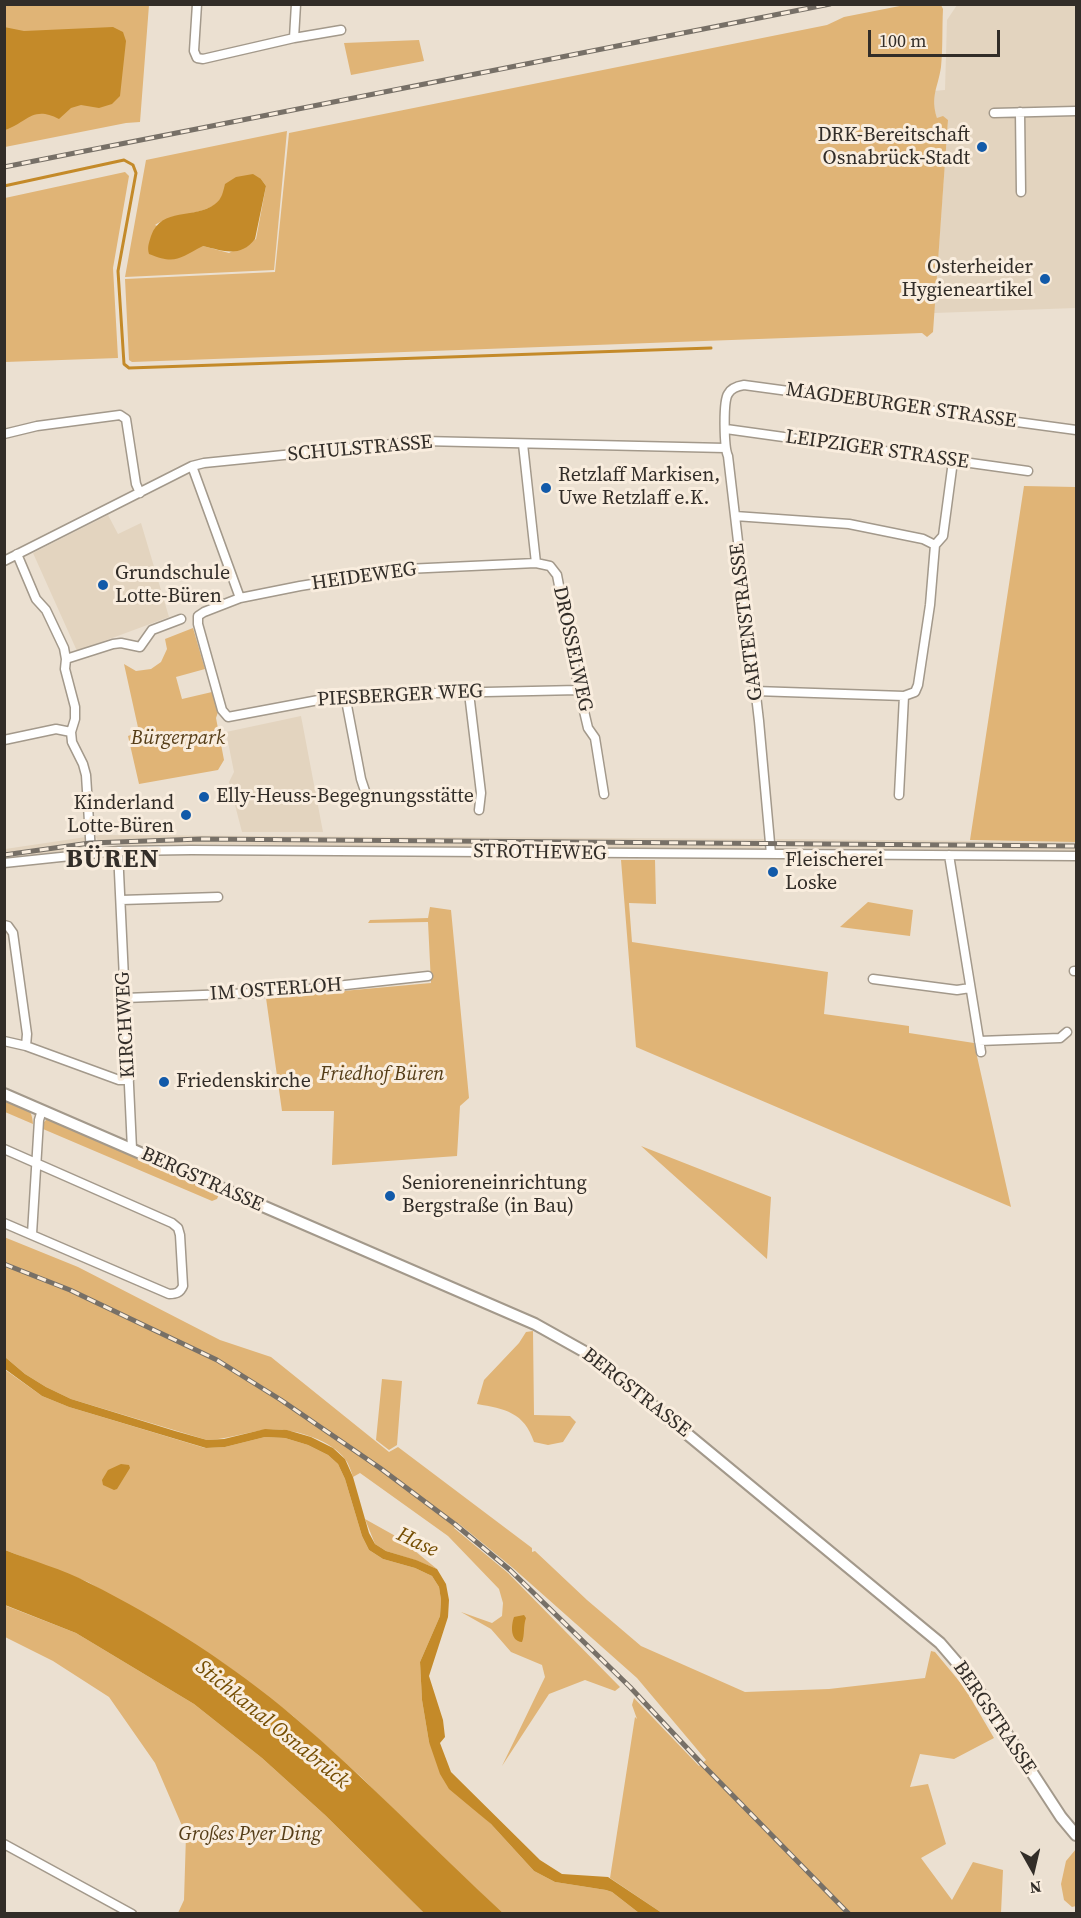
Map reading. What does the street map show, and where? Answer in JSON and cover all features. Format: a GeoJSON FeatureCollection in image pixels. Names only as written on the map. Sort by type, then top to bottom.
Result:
{"type":"FeatureCollection","features":[{"type":"Feature","properties":{"kind":"street"},"geometry":{"type":"LineString","coordinates":[[197,4],[194,51],[197,58],[203,59],[294,38],[341,30]]}},
{"type":"Feature","properties":{"kind":"street"},"geometry":{"type":"LineString","coordinates":[[294,38],[296,4]]}},
{"type":"Feature","properties":{"kind":"street"},"geometry":{"type":"LineString","coordinates":[[994,113],[1077,111]]}},
{"type":"Feature","properties":{"kind":"street"},"geometry":{"type":"LineString","coordinates":[[1020,112],[1021,192]]}},
{"type":"Feature","properties":{"kind":"street","name":"MAGDEBURGER STRASSE"},"geometry":{"type":"LineString","coordinates":[[728,392],[736,386],[744,385],[1077,430]]}},
{"type":"Feature","properties":{"kind":"street","name":"GARTENSTRASSE"},"geometry":{"type":"LineString","coordinates":[[728,392],[725,402],[725,448],[728,456],[755,691],[771,854]]}},
{"type":"Feature","properties":{"kind":"street"},"geometry":{"type":"LineString","coordinates":[[4,434],[37,426],[120,415],[126,419],[136,484],[140,493]]}},
{"type":"Feature","properties":{"kind":"street","name":"LEIPZIGER STRASSE"},"geometry":{"type":"LineString","coordinates":[[726,429],[1028,471]]}},
{"type":"Feature","properties":{"kind":"street","name":"SCHULSTRASSE"},"geometry":{"type":"LineString","coordinates":[[4,561],[192,466],[204,463],[423,441],[725,448]]}},
{"type":"Feature","properties":{"kind":"street","name":"DROSSELWEG"},"geometry":{"type":"LineString","coordinates":[[523,444],[536,562],[550,566],[557,575],[579,690],[588,728],[595,738],[604,794]]}},
{"type":"Feature","properties":{"kind":"street"},"geometry":{"type":"LineString","coordinates":[[755,691],[904,696],[915,692],[918,686],[930,606],[935,545],[943,536],[953,461]]}},
{"type":"Feature","properties":{"kind":"street"},"geometry":{"type":"LineString","coordinates":[[192,466],[240,598]]}},
{"type":"Feature","properties":{"kind":"street"},"geometry":{"type":"LineString","coordinates":[[735,516],[849,524],[923,539],[935,545]]}},
{"type":"Feature","properties":{"kind":"street"},"geometry":{"type":"LineString","coordinates":[[17,554],[36,599],[46,610],[64,648],[65,669],[75,707],[75,719],[71,732],[72,742],[86,775],[91,853]]}},
{"type":"Feature","properties":{"kind":"street","name":"HEIDEWEG"},"geometry":{"type":"LineString","coordinates":[[224,715],[198,624],[198,616],[204,612],[240,598],[406,569],[536,562]]}},
{"type":"Feature","properties":{"kind":"street"},"geometry":{"type":"LineString","coordinates":[[66,659],[113,644],[121,643],[140,647],[152,630],[181,619]]}},
{"type":"Feature","properties":{"kind":"street","name":"PIESBERGER WEG"},"geometry":{"type":"LineString","coordinates":[[224,715],[233,717],[345,695],[579,690]]}},
{"type":"Feature","properties":{"kind":"street"},"geometry":{"type":"LineString","coordinates":[[469,693],[481,793],[479,810]]}},
{"type":"Feature","properties":{"kind":"street"},"geometry":{"type":"LineString","coordinates":[[345,695],[366,794]]}},
{"type":"Feature","properties":{"kind":"street"},"geometry":{"type":"LineString","coordinates":[[899,795],[904,696]]}},
{"type":"Feature","properties":{"kind":"street"},"geometry":{"type":"LineString","coordinates":[[4,740],[56,729],[71,732]]}},
{"type":"Feature","properties":{"kind":"street","name":"STROTHEWEG"},"geometry":{"type":"LineString","coordinates":[[4,863],[118,851],[252,850],[1077,856]]}},
{"type":"Feature","properties":{"kind":"street","name":"KIRCHWEG"},"geometry":{"type":"LineString","coordinates":[[118,851],[132,1149]]}},
{"type":"Feature","properties":{"kind":"street"},"geometry":{"type":"LineString","coordinates":[[949,855],[981,1052]]}},
{"type":"Feature","properties":{"kind":"street"},"geometry":{"type":"LineString","coordinates":[[121,900],[218,897]]}},
{"type":"Feature","properties":{"kind":"street"},"geometry":{"type":"LineString","coordinates":[[4,925],[8,926],[13,933],[27,1034],[26,1046]]}},
{"type":"Feature","properties":{"kind":"street","name":"IM OSTERLOH"},"geometry":{"type":"LineString","coordinates":[[125,998],[281,992],[428,976]]}},
{"type":"Feature","properties":{"kind":"street"},"geometry":{"type":"LineString","coordinates":[[873,980],[957,990],[970,988]]}},
{"type":"Feature","properties":{"kind":"street"},"geometry":{"type":"LineString","coordinates":[[979,1041],[1060,1038],[1068,1032]]}},
{"type":"Feature","properties":{"kind":"street"},"geometry":{"type":"LineString","coordinates":[[4,1041],[26,1046],[119,1080],[129,1080]]}},
{"type":"Feature","properties":{"kind":"street","name":"BERGSTRASSE"},"geometry":{"type":"LineString","coordinates":[[4,1094],[534,1324],[594,1357],[940,1643],[971,1679],[1061,1817],[1077,1834]]}},
{"type":"Feature","properties":{"kind":"street"},"geometry":{"type":"LineString","coordinates":[[32,1234],[39,1120],[42,1110]]}},
{"type":"Feature","properties":{"kind":"street"},"geometry":{"type":"LineString","coordinates":[[4,1149],[172,1223],[178,1228],[180,1234],[183,1286],[176,1294],[169,1294],[4,1223]]}},
{"type":"Feature","properties":{"kind":"street"},"geometry":{"type":"LineString","coordinates":[[4,1844],[132,1914]]}},
{"type":"Feature","properties":{"kind":"shaded area"},"geometry":{"type":"Polygon","coordinates":[[[957,5],[1076,5],[1076,308],[934,313],[948,120],[937,118],[933,105],[934,91],[945,90],[947,20],[957,5]]]}},
{"type":"Feature","properties":{"kind":"shaded area","name":"Grundschule Lotte-Büren"},"geometry":{"type":"Polygon","coordinates":[[[108,515],[118,534],[141,523],[169,617],[77,651],[33,553],[108,515]]]}},
{"type":"Feature","properties":{"kind":"shaded area"},"geometry":{"type":"Polygon","coordinates":[[[301,716],[323,832],[242,832],[229,782],[234,772],[226,732],[301,716]]]}},
{"type":"Feature","properties":{"kind":"shaded area"},"geometry":{"type":"Polygon","coordinates":[[[95,836],[767,839],[764,846],[759,848],[619,849],[205,844],[101,845],[95,836]]]}},
{"type":"Feature","properties":{"kind":"shaded area"},"geometry":{"type":"Polygon","coordinates":[[[86,837],[82,847],[78,849],[5,859],[5,849],[86,837]]]}},
{"type":"Feature","properties":{"kind":"shaded area"},"geometry":{"type":"Polygon","coordinates":[[[776,839],[1076,842],[1076,851],[804,848],[779,846],[776,839]]]}},
{"type":"Feature","properties":{"kind":"green space"},"geometry":{"type":"Polygon","coordinates":[[[910,4],[941,5],[943,9],[941,67],[934,104],[937,118],[943,116],[948,120],[933,332],[927,337],[922,333],[132,362],[129,360],[125,279],[275,272],[289,133],[827,25],[844,17],[910,4]]]}},
{"type":"Feature","properties":{"kind":"green space"},"geometry":{"type":"Polygon","coordinates":[[[4,5],[149,5],[140,122],[5,147],[4,5]]]}},
{"type":"Feature","properties":{"kind":"green space"},"geometry":{"type":"Polygon","coordinates":[[[419,40],[424,61],[351,75],[344,43],[419,40]]]}},
{"type":"Feature","properties":{"kind":"green space"},"geometry":{"type":"Polygon","coordinates":[[[287,131],[274,270],[125,277],[146,160],[287,131]],[[261,179],[226,184],[221,198],[213,206],[170,218],[155,225],[203,246],[229,253],[256,239],[266,186],[261,179]]]}},
{"type":"Feature","properties":{"kind":"green space"},"geometry":{"type":"Polygon","coordinates":[[[125,172],[129,176],[113,268],[118,358],[5,362],[5,198],[125,172]]]}},
{"type":"Feature","properties":{"kind":"green space"},"geometry":{"type":"Polygon","coordinates":[[[1024,486],[1076,487],[1076,842],[970,840],[1024,486]]]}},
{"type":"Feature","properties":{"kind":"green space","name":"Bürgerpark"},"geometry":{"type":"Polygon","coordinates":[[[193,628],[205,669],[176,677],[182,699],[212,692],[218,712],[216,718],[224,760],[218,770],[139,784],[128,736],[139,732],[124,664],[136,671],[151,669],[161,662],[167,649],[165,639],[193,628]]]}},
{"type":"Feature","properties":{"kind":"green space"},"geometry":{"type":"Polygon","coordinates":[[[621,860],[655,860],[656,904],[629,903],[632,942],[828,972],[824,1014],[909,1026],[909,1033],[974,1043],[1011,1207],[636,1047],[621,860]]]}},
{"type":"Feature","properties":{"kind":"green space"},"geometry":{"type":"Polygon","coordinates":[[[868,902],[913,910],[910,936],[840,927],[868,902]]]}},
{"type":"Feature","properties":{"kind":"green space","name":"Friedhof Büren"},"geometry":{"type":"Polygon","coordinates":[[[430,907],[451,910],[469,1098],[460,1106],[457,1156],[332,1165],[334,1111],[282,1111],[266,998],[431,983],[428,922],[368,923],[370,920],[428,918],[430,907]]]}},
{"type":"Feature","properties":{"kind":"green space"},"geometry":{"type":"Polygon","coordinates":[[[4,1098],[28,1109],[33,1124],[5,1112],[4,1098]]]}},
{"type":"Feature","properties":{"kind":"green space"},"geometry":{"type":"Polygon","coordinates":[[[47,1119],[53,1119],[220,1192],[217,1199],[212,1201],[43,1129],[47,1119]]]}},
{"type":"Feature","properties":{"kind":"green space"},"geometry":{"type":"Polygon","coordinates":[[[641,1146],[771,1197],[767,1259],[641,1146]]]}},
{"type":"Feature","properties":{"kind":"green space"},"geometry":{"type":"Polygon","coordinates":[[[4,1237],[78,1267],[220,1340],[271,1357],[389,1452],[398,1447],[532,1548],[532,1552],[535,1551],[641,1646],[745,1692],[829,1689],[925,1678],[931,1651],[935,1652],[964,1687],[994,1738],[954,1759],[920,1754],[910,1787],[928,1784],[946,1844],[921,1858],[952,1900],[973,1862],[1003,1870],[1001,1913],[662,1913],[610,1878],[635,1717],[637,1719],[632,1705],[634,1698],[699,1766],[706,1760],[637,1678],[513,1568],[458,1523],[454,1528],[508,1573],[620,1687],[615,1691],[585,1680],[549,1694],[502,1766],[545,1677],[542,1665],[511,1652],[491,1629],[461,1612],[492,1623],[502,1616],[503,1603],[499,1589],[448,1536],[360,1473],[353,1477],[349,1465],[338,1452],[330,1445],[308,1435],[273,1429],[207,1440],[71,1399],[25,1374],[5,1357],[4,1237]]]}},
{"type":"Feature","properties":{"kind":"green space"},"geometry":{"type":"Polygon","coordinates":[[[533,1331],[534,1415],[570,1416],[576,1422],[563,1442],[548,1445],[534,1442],[525,1424],[519,1418],[505,1410],[477,1404],[484,1380],[519,1343],[526,1332],[533,1331]]]}},
{"type":"Feature","properties":{"kind":"green space"},"geometry":{"type":"Polygon","coordinates":[[[4,1369],[42,1396],[69,1407],[205,1448],[225,1447],[265,1437],[285,1438],[308,1445],[328,1455],[338,1464],[345,1479],[362,1536],[369,1550],[383,1559],[415,1568],[432,1576],[439,1587],[440,1616],[420,1662],[422,1700],[429,1742],[471,1806],[491,1824],[534,1871],[555,1882],[612,1892],[639,1913],[503,1913],[449,1864],[360,1776],[293,1716],[222,1662],[88,1582],[5,1550],[4,1369]]]}},
{"type":"Feature","properties":{"kind":"green space"},"geometry":{"type":"Polygon","coordinates":[[[382,1379],[402,1381],[397,1445],[389,1450],[376,1440],[382,1379]]]}},
{"type":"Feature","properties":{"kind":"green space"},"geometry":{"type":"Polygon","coordinates":[[[365,1519],[399,1538],[437,1569],[386,1551],[375,1544],[365,1519]]]}},
{"type":"Feature","properties":{"kind":"green space","name":"Großes Pyer Ding"},"geometry":{"type":"Polygon","coordinates":[[[4,1605],[76,1633],[194,1704],[262,1758],[325,1815],[424,1913],[178,1913],[184,1900],[186,1835],[155,1763],[109,1697],[53,1661],[5,1637],[4,1605]]]}},
{"type":"Feature","properties":{"kind":"green space"},"geometry":{"type":"Polygon","coordinates":[[[1076,1849],[1076,1906],[1072,1907],[1064,1900],[1061,1884],[1066,1861],[1076,1849]]]}},
{"type":"Feature","properties":{"kind":"water"},"geometry":{"type":"Polygon","coordinates":[[[4,27],[24,31],[113,27],[123,32],[126,41],[120,96],[112,104],[99,108],[81,105],[71,108],[59,119],[50,115],[36,114],[5,130],[4,27]]]}},
{"type":"Feature","properties":{"kind":"water"},"geometry":{"type":"Polygon","coordinates":[[[253,174],[266,186],[255,239],[244,249],[231,252],[203,246],[177,259],[165,259],[149,254],[151,236],[163,221],[207,209],[219,200],[225,184],[236,177],[253,174]]]}},
{"type":"Feature","properties":{"kind":"water"},"geometry":{"type":"Polygon","coordinates":[[[5,1357],[25,1374],[71,1399],[207,1440],[224,1439],[265,1429],[287,1430],[311,1437],[333,1448],[345,1459],[353,1477],[369,1533],[375,1544],[386,1551],[437,1569],[446,1584],[449,1600],[448,1617],[429,1676],[443,1720],[445,1737],[440,1743],[451,1772],[540,1860],[562,1874],[608,1877],[662,1913],[639,1913],[612,1892],[555,1882],[534,1871],[491,1824],[449,1789],[440,1774],[429,1742],[422,1700],[420,1662],[440,1616],[439,1587],[432,1576],[415,1568],[383,1559],[369,1550],[362,1536],[345,1479],[338,1464],[328,1455],[308,1445],[285,1438],[265,1437],[225,1447],[206,1448],[69,1407],[42,1396],[5,1369],[5,1357]]]}},
{"type":"Feature","properties":{"kind":"water"},"geometry":{"type":"Polygon","coordinates":[[[121,1464],[129,1465],[130,1468],[117,1489],[103,1485],[102,1480],[108,1470],[121,1464]]]}},
{"type":"Feature","properties":{"kind":"water","name":"Stichkanal Osnabrück"},"geometry":{"type":"Polygon","coordinates":[[[5,1550],[69,1573],[116,1597],[196,1644],[246,1679],[294,1717],[374,1789],[503,1913],[424,1913],[325,1815],[262,1758],[194,1704],[76,1633],[5,1605],[5,1550]]]}},
{"type":"Feature","properties":{"kind":"water"},"geometry":{"type":"Polygon","coordinates":[[[524,1615],[526,1618],[522,1642],[513,1636],[512,1625],[514,1617],[524,1615]]]}},
{"type":"Feature","properties":{"kind":"waterway"},"geometry":{"type":"LineString","coordinates":[[4,186],[124,160],[133,165],[136,173],[118,271],[124,364],[129,368],[711,348]]}},
{"type":"Feature","properties":{"kind":"railway"},"geometry":{"type":"LineString","coordinates":[[4,167],[830,4]]}},
{"type":"Feature","properties":{"kind":"railway"},"geometry":{"type":"LineString","coordinates":[[4,855],[90,843],[201,839],[1076,846]]}},
{"type":"Feature","properties":{"kind":"railway"},"geometry":{"type":"LineString","coordinates":[[4,1264],[70,1290],[217,1360],[281,1400],[380,1468],[456,1525],[510,1570],[630,1687],[849,1914]]}},
{"type":"Feature","properties":{"kind":"place","name":"DRK-Bereitschaft Osnabrück-Stadt"},"geometry":{"type":"Point","coordinates":[982,147]}},
{"type":"Feature","properties":{"kind":"place","name":"Osterheider Hygieneartikel"},"geometry":{"type":"Point","coordinates":[1045,279]}},
{"type":"Feature","properties":{"kind":"place","name":"Retzlaff Markisen, Uwe Retzlaff e.K."},"geometry":{"type":"Point","coordinates":[546,488]}},
{"type":"Feature","properties":{"kind":"place","name":"Grundschule Lotte-Büren"},"geometry":{"type":"Point","coordinates":[103,585]}},
{"type":"Feature","properties":{"kind":"place","name":"Elly-Heuss-Begegnungsstätte"},"geometry":{"type":"Point","coordinates":[204,797]}},
{"type":"Feature","properties":{"kind":"place","name":"Kinderland Lotte-Büren"},"geometry":{"type":"Point","coordinates":[186,815]}},
{"type":"Feature","properties":{"kind":"place","name":"Fleischerei Loske"},"geometry":{"type":"Point","coordinates":[773,872]}},
{"type":"Feature","properties":{"kind":"place","name":"Friedenskirche"},"geometry":{"type":"Point","coordinates":[164,1082]}},
{"type":"Feature","properties":{"kind":"place","name":"Senioreneinrichtung Bergstraße (in Bau)"},"geometry":{"type":"Point","coordinates":[390,1196]}},
{"type":"Feature","properties":{"kind":"district","name":"BÜREN"},"geometry":{"type":"Point","coordinates":[113,860]}},
{"type":"Feature","properties":{"kind":"water label","name":"Hase"},"geometry":{"type":"Point","coordinates":[417,1543]}}]}
